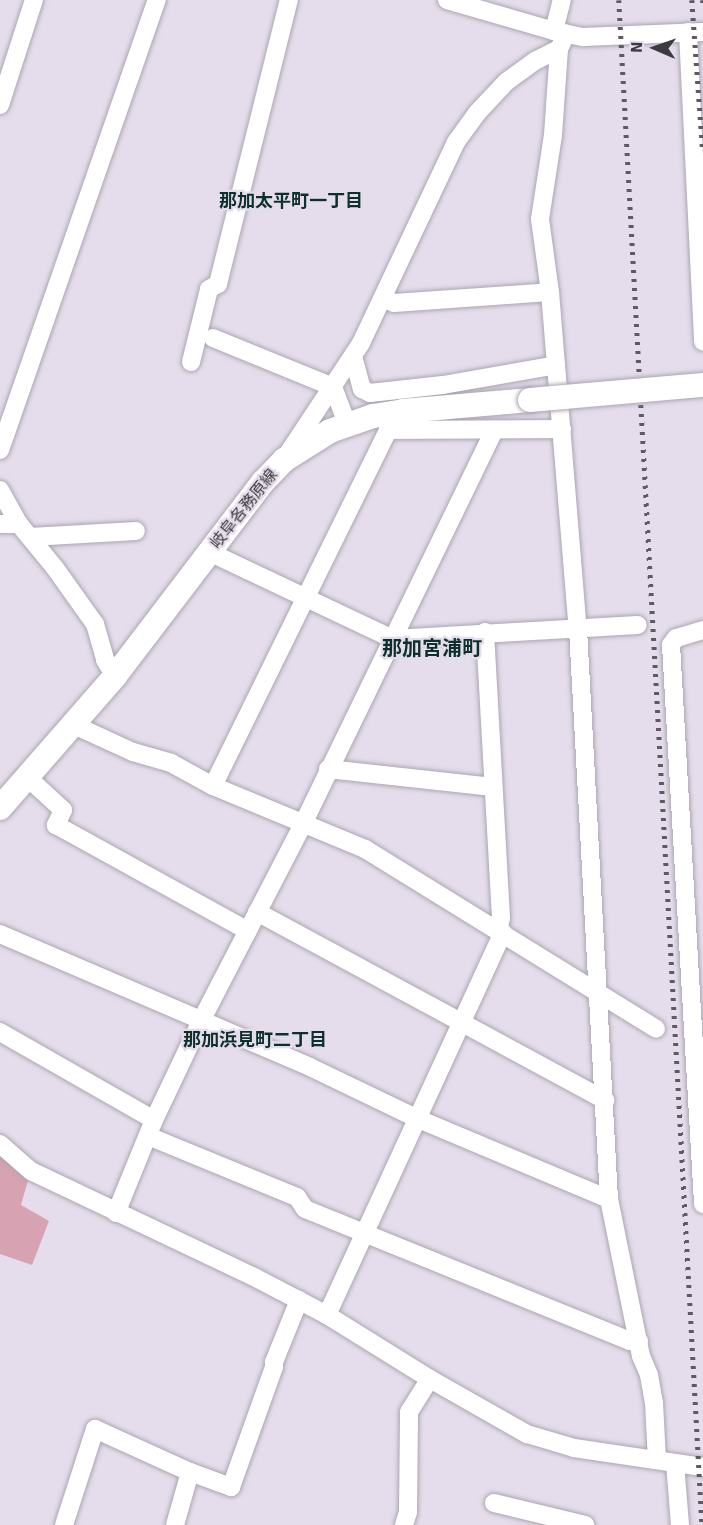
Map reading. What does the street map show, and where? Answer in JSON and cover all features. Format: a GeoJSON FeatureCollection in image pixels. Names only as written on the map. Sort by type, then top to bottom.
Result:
{"type":"FeatureCollection","features":[{"type":"Feature","properties":{"kind":"main road","name":"岐阜各務原線"},"geometry":{"type":"LineString","coordinates":[[0,807],[74,725],[115,675],[263,482],[284,460],[309,444],[347,424],[403,411],[703,385]]}},
{"type":"Feature","properties":{"kind":"street"},"geometry":{"type":"LineString","coordinates":[[0,105],[34,0]]}},
{"type":"Feature","properties":{"kind":"street"},"geometry":{"type":"LineString","coordinates":[[0,450],[157,0]]}},
{"type":"Feature","properties":{"kind":"street"},"geometry":{"type":"LineString","coordinates":[[191,362],[209,289],[218,284],[289,0]]}},
{"type":"Feature","properties":{"kind":"street"},"geometry":{"type":"LineString","coordinates":[[447,0],[560,38],[696,32],[703,342]]}},
{"type":"Feature","properties":{"kind":"street"},"geometry":{"type":"LineString","coordinates":[[562,0],[553,135],[540,219],[550,292],[578,629],[609,1199],[654,1403],[657,1460]]}},
{"type":"Feature","properties":{"kind":"street"},"geometry":{"type":"LineString","coordinates":[[284,460],[353,356],[383,298],[456,142],[477,113],[506,82],[535,61],[560,38]]}},
{"type":"Feature","properties":{"kind":"street"},"geometry":{"type":"LineString","coordinates":[[383,298],[394,303],[550,292]]}},
{"type":"Feature","properties":{"kind":"street"},"geometry":{"type":"LineString","coordinates":[[213,338],[333,387],[347,424]]}},
{"type":"Feature","properties":{"kind":"street"},"geometry":{"type":"LineString","coordinates":[[353,356],[362,388],[370,393],[443,385],[556,365]]}},
{"type":"Feature","properties":{"kind":"street"},"geometry":{"type":"LineString","coordinates":[[213,786],[388,430],[562,429]]}},
{"type":"Feature","properties":{"kind":"street"},"geometry":{"type":"LineString","coordinates":[[116,1213],[151,1128],[201,1021],[303,824],[328,768],[494,430]]}},
{"type":"Feature","properties":{"kind":"street"},"geometry":{"type":"LineString","coordinates":[[0,490],[24,530],[94,624],[105,660],[115,675]]}},
{"type":"Feature","properties":{"kind":"street"},"geometry":{"type":"LineString","coordinates":[[0,524],[24,530],[136,531]]}},
{"type":"Feature","properties":{"kind":"street"},"geometry":{"type":"LineString","coordinates":[[209,552],[393,639],[638,625]]}},
{"type":"Feature","properties":{"kind":"street"},"geometry":{"type":"LineString","coordinates":[[703,630],[676,638],[671,645],[703,1204]]}},
{"type":"Feature","properties":{"kind":"street"},"geometry":{"type":"LineString","coordinates":[[327,1315],[501,932],[485,632]]}},
{"type":"Feature","properties":{"kind":"street"},"geometry":{"type":"LineString","coordinates":[[74,725],[133,752],[171,763],[213,786],[366,849],[656,1029]]}},
{"type":"Feature","properties":{"kind":"street"},"geometry":{"type":"LineString","coordinates":[[328,768],[493,787]]}},
{"type":"Feature","properties":{"kind":"street"},"geometry":{"type":"LineString","coordinates":[[27,777],[63,810],[56,825],[248,931]]}},
{"type":"Feature","properties":{"kind":"street"},"geometry":{"type":"LineString","coordinates":[[257,912],[605,1100]]}},
{"type":"Feature","properties":{"kind":"street"},"geometry":{"type":"LineString","coordinates":[[0,934],[310,1067],[416,1118],[609,1199]]}},
{"type":"Feature","properties":{"kind":"street"},"geometry":{"type":"LineString","coordinates":[[0,1032],[151,1128],[297,1197],[306,1209],[630,1341],[639,1341]]}},
{"type":"Feature","properties":{"kind":"street"},"geometry":{"type":"LineString","coordinates":[[0,1144],[31,1171],[299,1300],[527,1434],[574,1448],[703,1467]]}},
{"type":"Feature","properties":{"kind":"street"},"geometry":{"type":"LineString","coordinates":[[64,1525],[95,1429],[190,1472],[231,1487],[274,1362],[299,1300]]}},
{"type":"Feature","properties":{"kind":"street"},"geometry":{"type":"LineString","coordinates":[[404,1525],[408,1512],[409,1412],[430,1379]]}},
{"type":"Feature","properties":{"kind":"street"},"geometry":{"type":"LineString","coordinates":[[675,1463],[680,1525]]}},
{"type":"Feature","properties":{"kind":"street"},"geometry":{"type":"LineString","coordinates":[[175,1525],[190,1472]]}},
{"type":"Feature","properties":{"kind":"street"},"geometry":{"type":"LineString","coordinates":[[494,1503],[585,1525]]}},
{"type":"Feature","properties":{"kind":"shaded area"},"geometry":{"type":"Polygon","coordinates":[[[0,1155],[29,1177],[21,1205],[49,1221],[32,1265],[0,1254],[0,1155]]]}},
{"type":"Feature","properties":{"kind":"railway"},"geometry":{"type":"LineString","coordinates":[[619,0],[702,1525]]}},
{"type":"Feature","properties":{"kind":"railway"},"geometry":{"type":"LineString","coordinates":[[692,0],[703,153]]}},
{"type":"Feature","properties":{"kind":"railway"},"geometry":{"type":"LineString","coordinates":[[703,0],[703,7]]}},
{"type":"Feature","properties":{"kind":"district","name":"那加太平町一丁目"},"geometry":{"type":"Point","coordinates":[291,201]}},
{"type":"Feature","properties":{"kind":"district","name":"那加宮浦町"},"geometry":{"type":"Point","coordinates":[432,648]}},
{"type":"Feature","properties":{"kind":"district","name":"那加浜見町二丁目"},"geometry":{"type":"Point","coordinates":[255,1040]}}]}
